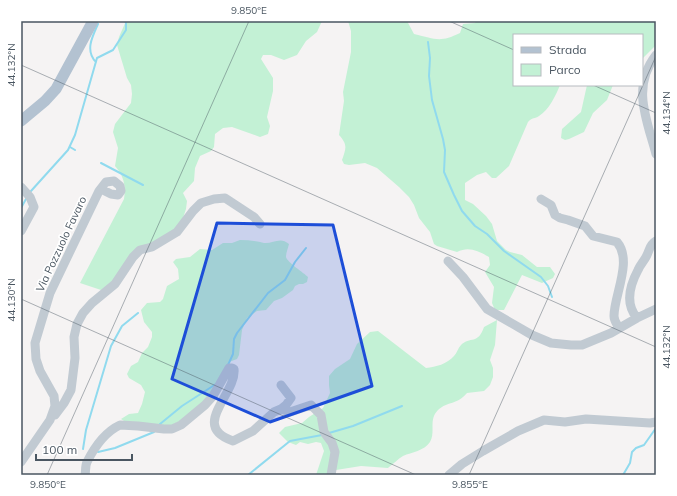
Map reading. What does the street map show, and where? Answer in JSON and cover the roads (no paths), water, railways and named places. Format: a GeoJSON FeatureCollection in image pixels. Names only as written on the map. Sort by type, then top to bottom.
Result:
{"type":"FeatureCollection","features":[{"type":"Feature","properties":{"kind":"main road"},"geometry":{"type":"LineString","coordinates":[[21,121],[54,92],[93,21]]}},
{"type":"Feature","properties":{"kind":"street"},"geometry":{"type":"LineString","coordinates":[[643,82],[646,73],[656,55]]}},
{"type":"Feature","properties":{"kind":"street"},"geometry":{"type":"LineString","coordinates":[[642,86],[646,122],[656,154]]}},
{"type":"Feature","properties":{"kind":"street"},"geometry":{"type":"LineString","coordinates":[[21,187],[30,197],[34,207],[21,231]]}},
{"type":"Feature","properties":{"kind":"street","name":"Via Pozzuolo Favaro"},"geometry":{"type":"LineString","coordinates":[[21,462],[50,420],[56,406],[54,396],[40,371],[36,359],[35,343],[50,293],[101,189]]}},
{"type":"Feature","properties":{"kind":"street"},"geometry":{"type":"LineString","coordinates":[[50,420],[64,403],[72,390],[75,358],[74,337],[77,324],[83,312],[115,284],[133,257],[140,250],[152,247],[172,236],[177,232],[193,211],[201,204],[214,199],[225,198],[254,217],[260,224]]}},
{"type":"Feature","properties":{"kind":"street"},"geometry":{"type":"LineString","coordinates":[[541,199],[552,205],[555,215],[560,218],[585,226],[593,236],[617,242],[619,245],[623,262],[621,283],[614,317],[619,328]]}},
{"type":"Feature","properties":{"kind":"street"},"geometry":{"type":"LineString","coordinates":[[637,318],[629,305],[631,287],[650,246],[656,241]]}},
{"type":"Feature","properties":{"kind":"street"},"geometry":{"type":"LineString","coordinates":[[448,261],[463,277],[486,309],[541,339],[561,345],[582,344],[610,333],[656,309]]}},
{"type":"Feature","properties":{"kind":"street"},"geometry":{"type":"LineString","coordinates":[[85,475],[86,463],[102,440],[114,428],[120,425],[172,429],[181,425],[205,405],[213,396],[229,368],[234,369],[234,377],[214,418],[214,423],[215,427],[226,438],[233,441],[253,431],[274,412],[281,409],[291,398],[281,385]]}},
{"type":"Feature","properties":{"kind":"street"},"geometry":{"type":"LineString","coordinates":[[281,409],[290,412],[311,405],[321,415],[324,432],[332,443],[335,452],[331,475]]}},
{"type":"Feature","properties":{"kind":"street"},"geometry":{"type":"LineString","coordinates":[[449,475],[462,464],[483,451],[518,431],[544,420],[565,422],[586,418],[650,423],[656,422]]}},
{"type":"Feature","properties":{"kind":"waterway"},"geometry":{"type":"LineString","coordinates":[[31,191],[68,150],[75,135],[97,58],[113,50],[126,30],[125,21]]}},
{"type":"Feature","properties":{"kind":"waterway"},"geometry":{"type":"LineString","coordinates":[[96,62],[90,49],[98,24]]}},
{"type":"Feature","properties":{"kind":"waterway"},"geometry":{"type":"LineString","coordinates":[[428,42],[430,58],[429,76],[432,100],[445,150],[444,172],[454,195],[462,211],[475,226],[487,234],[504,251],[541,277],[548,286],[552,297]]}},
{"type":"Feature","properties":{"kind":"waterway"},"geometry":{"type":"LineString","coordinates":[[70,147],[75,150]]}},
{"type":"Feature","properties":{"kind":"waterway"},"geometry":{"type":"LineString","coordinates":[[101,163],[143,185]]}},
{"type":"Feature","properties":{"kind":"waterway"},"geometry":{"type":"LineString","coordinates":[[21,208],[26,199]]}},
{"type":"Feature","properties":{"kind":"waterway"},"geometry":{"type":"LineString","coordinates":[[228,365],[233,354],[234,339],[237,333],[268,293],[285,280],[295,262],[306,248]]}},
{"type":"Feature","properties":{"kind":"waterway"},"geometry":{"type":"LineString","coordinates":[[83,449],[86,430],[111,346],[122,326],[138,313]]}},
{"type":"Feature","properties":{"kind":"waterway"},"geometry":{"type":"LineString","coordinates":[[160,424],[182,406],[216,384]]}},
{"type":"Feature","properties":{"kind":"waterway"},"geometry":{"type":"LineString","coordinates":[[329,433],[353,426],[402,406]]}},
{"type":"Feature","properties":{"kind":"waterway"},"geometry":{"type":"LineString","coordinates":[[623,475],[630,463],[632,452],[636,448],[644,445],[656,428]]}},
{"type":"Feature","properties":{"kind":"waterway"},"geometry":{"type":"LineString","coordinates":[[98,452],[115,448],[154,432]]}},
{"type":"Feature","properties":{"kind":"waterway"},"geometry":{"type":"LineString","coordinates":[[248,475],[290,441],[322,435]]}}]}
